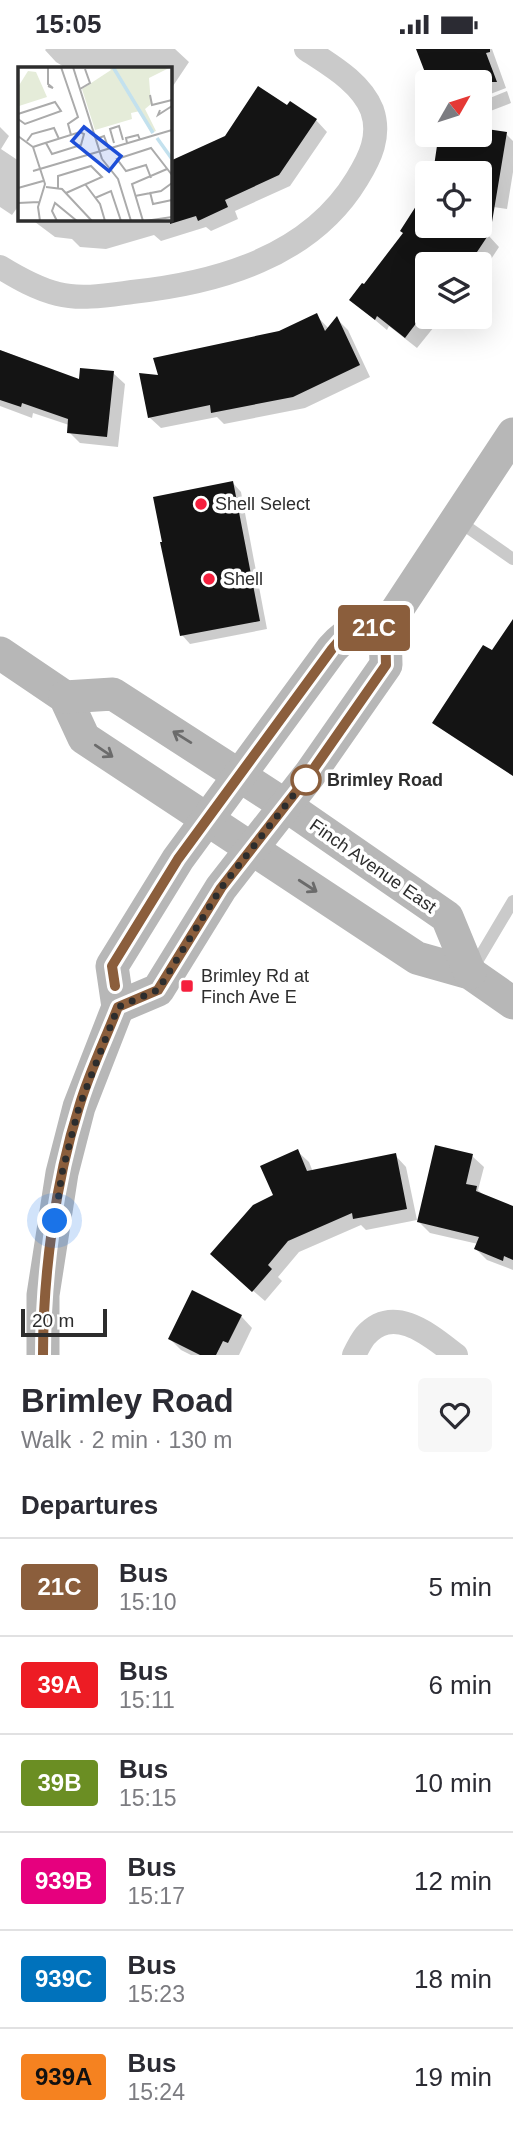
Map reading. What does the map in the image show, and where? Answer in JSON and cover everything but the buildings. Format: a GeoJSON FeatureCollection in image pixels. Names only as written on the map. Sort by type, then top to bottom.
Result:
{"type":"FeatureCollection","features":[{"type":"Feature","properties":{"kind":"main road"},"geometry":{"type":"LineString","coordinates":[[118,1007],[158,990],[221,888],[310,774],[386,665],[385,628],[513,434]]}},
{"type":"Feature","properties":{"kind":"main road"},"geometry":{"type":"LineString","coordinates":[[43,1355],[43,1295],[62,1173],[79,1107],[118,1007],[112,966],[178,859],[262,741],[344,635],[360,628],[385,628]]}},
{"type":"Feature","properties":{"kind":"main road"},"geometry":{"type":"LineString","coordinates":[[0,653],[65,697],[85,738],[417,957],[470,973],[513,1003]]}},
{"type":"Feature","properties":{"kind":"main road","name":"Finch Avenue East"},"geometry":{"type":"LineString","coordinates":[[65,697],[114,694],[240,774],[447,917],[470,973]]}},
{"type":"Feature","properties":{"kind":"street"},"geometry":{"type":"LineString","coordinates":[[0,267],[23,281],[60,295],[99,296],[154,290],[244,269],[283,250],[321,223],[350,191],[373,153],[375,135],[372,110],[359,89],[306,49]]}},
{"type":"Feature","properties":{"kind":"street"},"geometry":{"type":"LineString","coordinates":[[354,1355],[365,1335],[385,1322],[413,1324],[456,1355]]}},
{"type":"Feature","properties":{"kind":"lane"},"geometry":{"type":"LineString","coordinates":[[457,520],[513,559]]}},
{"type":"Feature","properties":{"kind":"lane"},"geometry":{"type":"LineString","coordinates":[[470,973],[513,901]]}},
{"type":"Feature","properties":{"kind":"bus line","name":"21C"},"geometry":{"type":"LineString","coordinates":[[43,1355],[43,1295],[62,1173],[79,1107],[118,1007],[158,990],[221,888],[310,774],[386,665],[385,628],[360,628],[344,635],[262,741],[178,859],[112,966],[115,986]]}},
{"type":"Feature","properties":{"kind":"place","name":"Shell Select"},"geometry":{"type":"Point","coordinates":[201,504]}},
{"type":"Feature","properties":{"kind":"place","name":"Shell"},"geometry":{"type":"Point","coordinates":[209,579]}},
{"type":"Feature","properties":{"kind":"place","name":"Brimley Road"},"geometry":{"type":"Point","coordinates":[306,780]}},
{"type":"Feature","properties":{"kind":"place","name":"Brimley Rd at Finch Ave E"},"geometry":{"type":"Point","coordinates":[187,986]}},
{"type":"Feature","properties":{"kind":"route"},"geometry":{"type":"LineString","coordinates":[[55,1221],[62,1173],[79,1107],[118,1007],[158,990],[221,888],[310,774],[306,780]]}}]}
